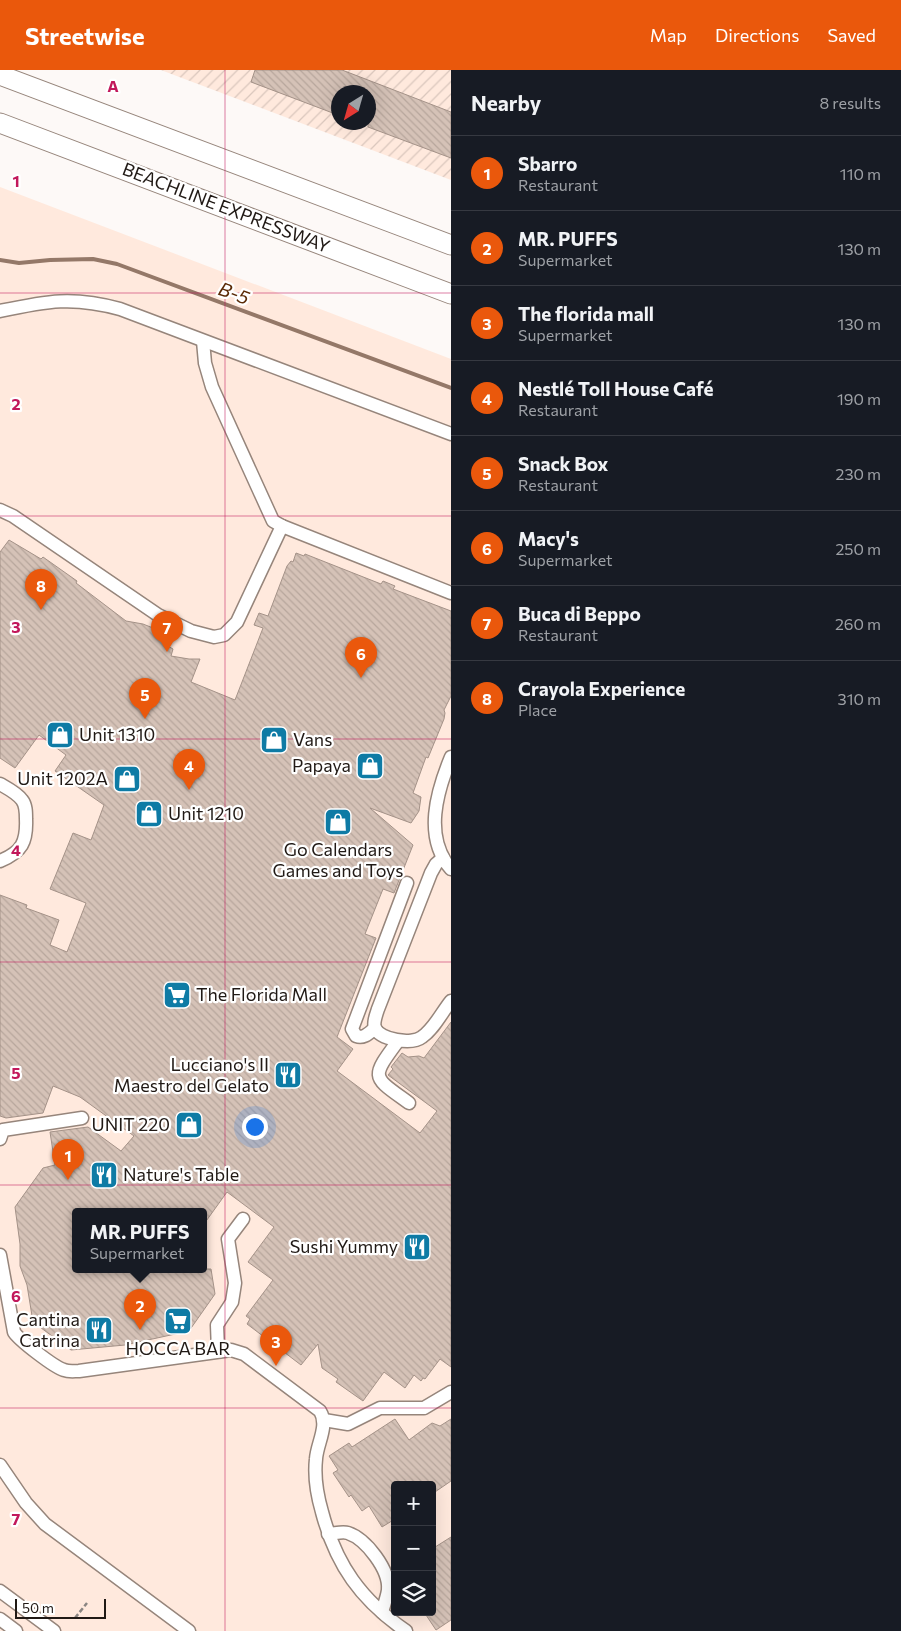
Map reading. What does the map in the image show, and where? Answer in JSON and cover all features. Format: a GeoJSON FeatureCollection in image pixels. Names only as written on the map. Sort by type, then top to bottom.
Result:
{"type":"FeatureCollection","features":[{"type":"Feature","properties":{"kind":"highway"},"geometry":{"type":"LineString","coordinates":[[0,75],[451,245]]}},
{"type":"Feature","properties":{"kind":"highway","name":"BEACHLINE EXPRESSWAY"},"geometry":{"type":"LineString","coordinates":[[0,123],[451,294]]}},
{"type":"Feature","properties":{"kind":"street"},"geometry":{"type":"LineString","coordinates":[[0,311],[58,301],[91,302],[120,309],[451,434]]}},
{"type":"Feature","properties":{"kind":"street"},"geometry":{"type":"LineString","coordinates":[[203,341],[205,363],[212,387],[270,518],[282,526],[451,593]]}},
{"type":"Feature","properties":{"kind":"street"},"geometry":{"type":"LineString","coordinates":[[1,512],[13,516],[158,615],[191,631],[214,637],[224,635],[237,622],[282,526]]}},
{"type":"Feature","properties":{"kind":"street"},"geometry":{"type":"LineString","coordinates":[[451,757],[439,790],[434,817],[438,843],[443,858],[451,869]]}},
{"type":"Feature","properties":{"kind":"street"},"geometry":{"type":"LineString","coordinates":[[0,784],[22,800],[25,808],[26,830],[25,840],[18,850],[0,861]]}},
{"type":"Feature","properties":{"kind":"street"},"geometry":{"type":"LineString","coordinates":[[407,883],[352,1029],[353,1033],[359,1037],[367,1035],[375,1028],[376,1016],[433,867],[443,858]]}},
{"type":"Feature","properties":{"kind":"street"},"geometry":{"type":"LineString","coordinates":[[395,914],[412,920]]}},
{"type":"Feature","properties":{"kind":"street"},"geometry":{"type":"LineString","coordinates":[[370,979],[387,986]]}},
{"type":"Feature","properties":{"kind":"street"},"geometry":{"type":"LineString","coordinates":[[375,1028],[380,1034],[398,1041],[414,1041],[423,1037],[451,1000]]}},
{"type":"Feature","properties":{"kind":"street"},"geometry":{"type":"LineString","coordinates":[[398,1041],[381,1064],[378,1073],[384,1085],[409,1103]]}},
{"type":"Feature","properties":{"kind":"street"},"geometry":{"type":"LineString","coordinates":[[0,1139],[3,1130],[82,1118]]}},
{"type":"Feature","properties":{"kind":"street"},"geometry":{"type":"LineString","coordinates":[[218,1351],[217,1325],[232,1302],[235,1283],[228,1239],[243,1219]]}},
{"type":"Feature","properties":{"kind":"street"},"geometry":{"type":"LineString","coordinates":[[0,1255],[14,1332],[20,1340],[64,1370],[79,1371],[231,1350],[244,1354],[315,1407],[324,1420],[317,1451],[315,1471],[318,1495],[328,1534],[337,1557],[349,1577],[364,1596],[406,1631]]}},
{"type":"Feature","properties":{"kind":"street"},"geometry":{"type":"LineString","coordinates":[[324,1420],[348,1424],[380,1408],[424,1408],[451,1392]]}},
{"type":"Feature","properties":{"kind":"street"},"geometry":{"type":"LineString","coordinates":[[0,1465],[26,1503],[45,1524],[189,1631]]}},
{"type":"Feature","properties":{"kind":"street"},"geometry":{"type":"LineString","coordinates":[[328,1534],[347,1532],[362,1542],[376,1558],[386,1574],[388,1590],[382,1612]]}},
{"type":"Feature","properties":{"kind":"street"},"geometry":{"type":"LineString","coordinates":[[0,1591],[54,1631]]}},
{"type":"Feature","properties":{"kind":"street"},"geometry":{"type":"LineString","coordinates":[[0,1619],[16,1631]]}},
{"type":"Feature","properties":{"kind":"path"},"geometry":{"type":"LineString","coordinates":[[75,1618],[87,1603]]}},
{"type":"Feature","properties":{"kind":"shaded area"},"geometry":{"type":"Polygon","coordinates":[[[161,70],[451,70],[451,180],[161,70]]]}},
{"type":"Feature","properties":{"kind":"shaded area","name":"The Florida Mall"},"geometry":{"type":"Polygon","coordinates":[[[0,187],[451,359],[451,1631],[0,1631],[0,187]]]}},
{"type":"Feature","properties":{"kind":"building"},"geometry":{"type":"Polygon","coordinates":[[[255,70],[342,70],[451,112],[451,158],[376,130],[376,85],[331,85],[331,112],[251,82],[255,70]]]}},
{"type":"Feature","properties":{"kind":"building","name":"The Florida Mall"},"geometry":{"type":"Polygon","coordinates":[[[9,540],[41,559],[43,557],[77,581],[76,583],[126,621],[153,628],[166,645],[173,649],[171,656],[200,659],[191,682],[235,700],[263,628],[254,625],[259,613],[268,616],[287,566],[291,561],[293,562],[296,553],[304,556],[305,554],[381,584],[383,581],[395,586],[393,589],[451,611],[451,696],[444,710],[444,719],[428,758],[426,757],[413,793],[421,797],[419,811],[411,823],[370,808],[413,845],[394,893],[383,889],[365,934],[376,938],[337,1037],[353,1049],[337,1071],[420,1133],[437,1111],[388,1075],[393,1069],[391,1067],[402,1053],[408,1057],[419,1056],[424,1058],[451,1022],[451,1367],[440,1359],[425,1379],[423,1378],[421,1381],[414,1375],[405,1388],[384,1372],[363,1401],[336,1382],[338,1379],[322,1368],[318,1344],[301,1365],[247,1324],[250,1319],[246,1316],[273,1280],[248,1262],[274,1227],[227,1192],[207,1220],[207,1208],[72,1208],[72,1273],[207,1273],[207,1269],[211,1269],[215,1294],[189,1331],[125,1345],[71,1350],[33,1322],[27,1285],[20,1266],[20,1244],[15,1207],[43,1168],[55,1165],[50,1132],[88,1127],[121,1151],[134,1136],[80,1097],[53,1086],[43,1113],[6,1118],[0,1116],[0,895],[27,905],[26,908],[59,920],[50,945],[67,952],[86,903],[50,889],[73,833],[91,840],[104,805],[55,771],[66,755],[39,735],[15,768],[0,758],[0,552],[9,540]]]}},
{"type":"Feature","properties":{"kind":"building"},"geometry":{"type":"Polygon","coordinates":[[[395,1419],[409,1440],[432,1423],[440,1426],[451,1419],[451,1481],[436,1491],[436,1481],[391,1481],[391,1521],[382,1527],[369,1506],[362,1511],[351,1495],[349,1497],[333,1473],[338,1470],[329,1456],[349,1443],[352,1447],[395,1419]]]}},
{"type":"Feature","properties":{"kind":"building"},"geometry":{"type":"Polygon","coordinates":[[[451,1537],[451,1620],[436,1630],[427,1616],[436,1616],[436,1546],[451,1537]]]}},
{"type":"Feature","properties":{"kind":"waterway","name":"B-5"},"geometry":{"type":"LineString","coordinates":[[0,260],[19,263],[93,259],[117,264],[451,388]]}},
{"type":"Feature","properties":{"kind":"place","name":"Crayola Experience"},"geometry":{"type":"Point","coordinates":[41,610]}},
{"type":"Feature","properties":{"kind":"place","name":"Buca di Beppo"},"geometry":{"type":"Point","coordinates":[167,652]}},
{"type":"Feature","properties":{"kind":"place","name":"Macy's"},"geometry":{"type":"Point","coordinates":[361,678]}},
{"type":"Feature","properties":{"kind":"place","name":"Snack Box"},"geometry":{"type":"Point","coordinates":[145,719]}},
{"type":"Feature","properties":{"kind":"place","name":"Unit 1310"},"geometry":{"type":"Point","coordinates":[60,735]}},
{"type":"Feature","properties":{"kind":"place","name":"Vans"},"geometry":{"type":"Point","coordinates":[274,740]}},
{"type":"Feature","properties":{"kind":"place","name":"Papaya"},"geometry":{"type":"Point","coordinates":[370,766]}},
{"type":"Feature","properties":{"kind":"place","name":"Unit 1202A"},"geometry":{"type":"Point","coordinates":[127,779]}},
{"type":"Feature","properties":{"kind":"place","name":"Nestlé Toll House Café"},"geometry":{"type":"Point","coordinates":[189,790]}},
{"type":"Feature","properties":{"kind":"place","name":"Unit 1210"},"geometry":{"type":"Point","coordinates":[149,814]}},
{"type":"Feature","properties":{"kind":"place","name":"Go Calendars Games and Toys"},"geometry":{"type":"Point","coordinates":[338,822]}},
{"type":"Feature","properties":{"kind":"place","name":"The Florida Mall"},"geometry":{"type":"Point","coordinates":[177,995]}},
{"type":"Feature","properties":{"kind":"place","name":"Lucciano's II Maestro del Gelato"},"geometry":{"type":"Point","coordinates":[288,1075]}},
{"type":"Feature","properties":{"kind":"place","name":"UNIT 220"},"geometry":{"type":"Point","coordinates":[189,1125]}},
{"type":"Feature","properties":{"kind":"place","name":"Nature's Table"},"geometry":{"type":"Point","coordinates":[104,1175]}},
{"type":"Feature","properties":{"kind":"place","name":"Sbarro"},"geometry":{"type":"Point","coordinates":[68,1180]}},
{"type":"Feature","properties":{"kind":"place","name":"Sushi Yummy"},"geometry":{"type":"Point","coordinates":[417,1247]}},
{"type":"Feature","properties":{"kind":"place","name":"HOCCA BAR"},"geometry":{"type":"Point","coordinates":[178,1321]}},
{"type":"Feature","properties":{"kind":"place","name":"Cantina Catrina"},"geometry":{"type":"Point","coordinates":[99,1330]}},
{"type":"Feature","properties":{"kind":"place","name":"MR. PUFFS"},"geometry":{"type":"Point","coordinates":[140,1330]}},
{"type":"Feature","properties":{"kind":"place","name":"The florida mall"},"geometry":{"type":"Point","coordinates":[276,1366]}}]}
